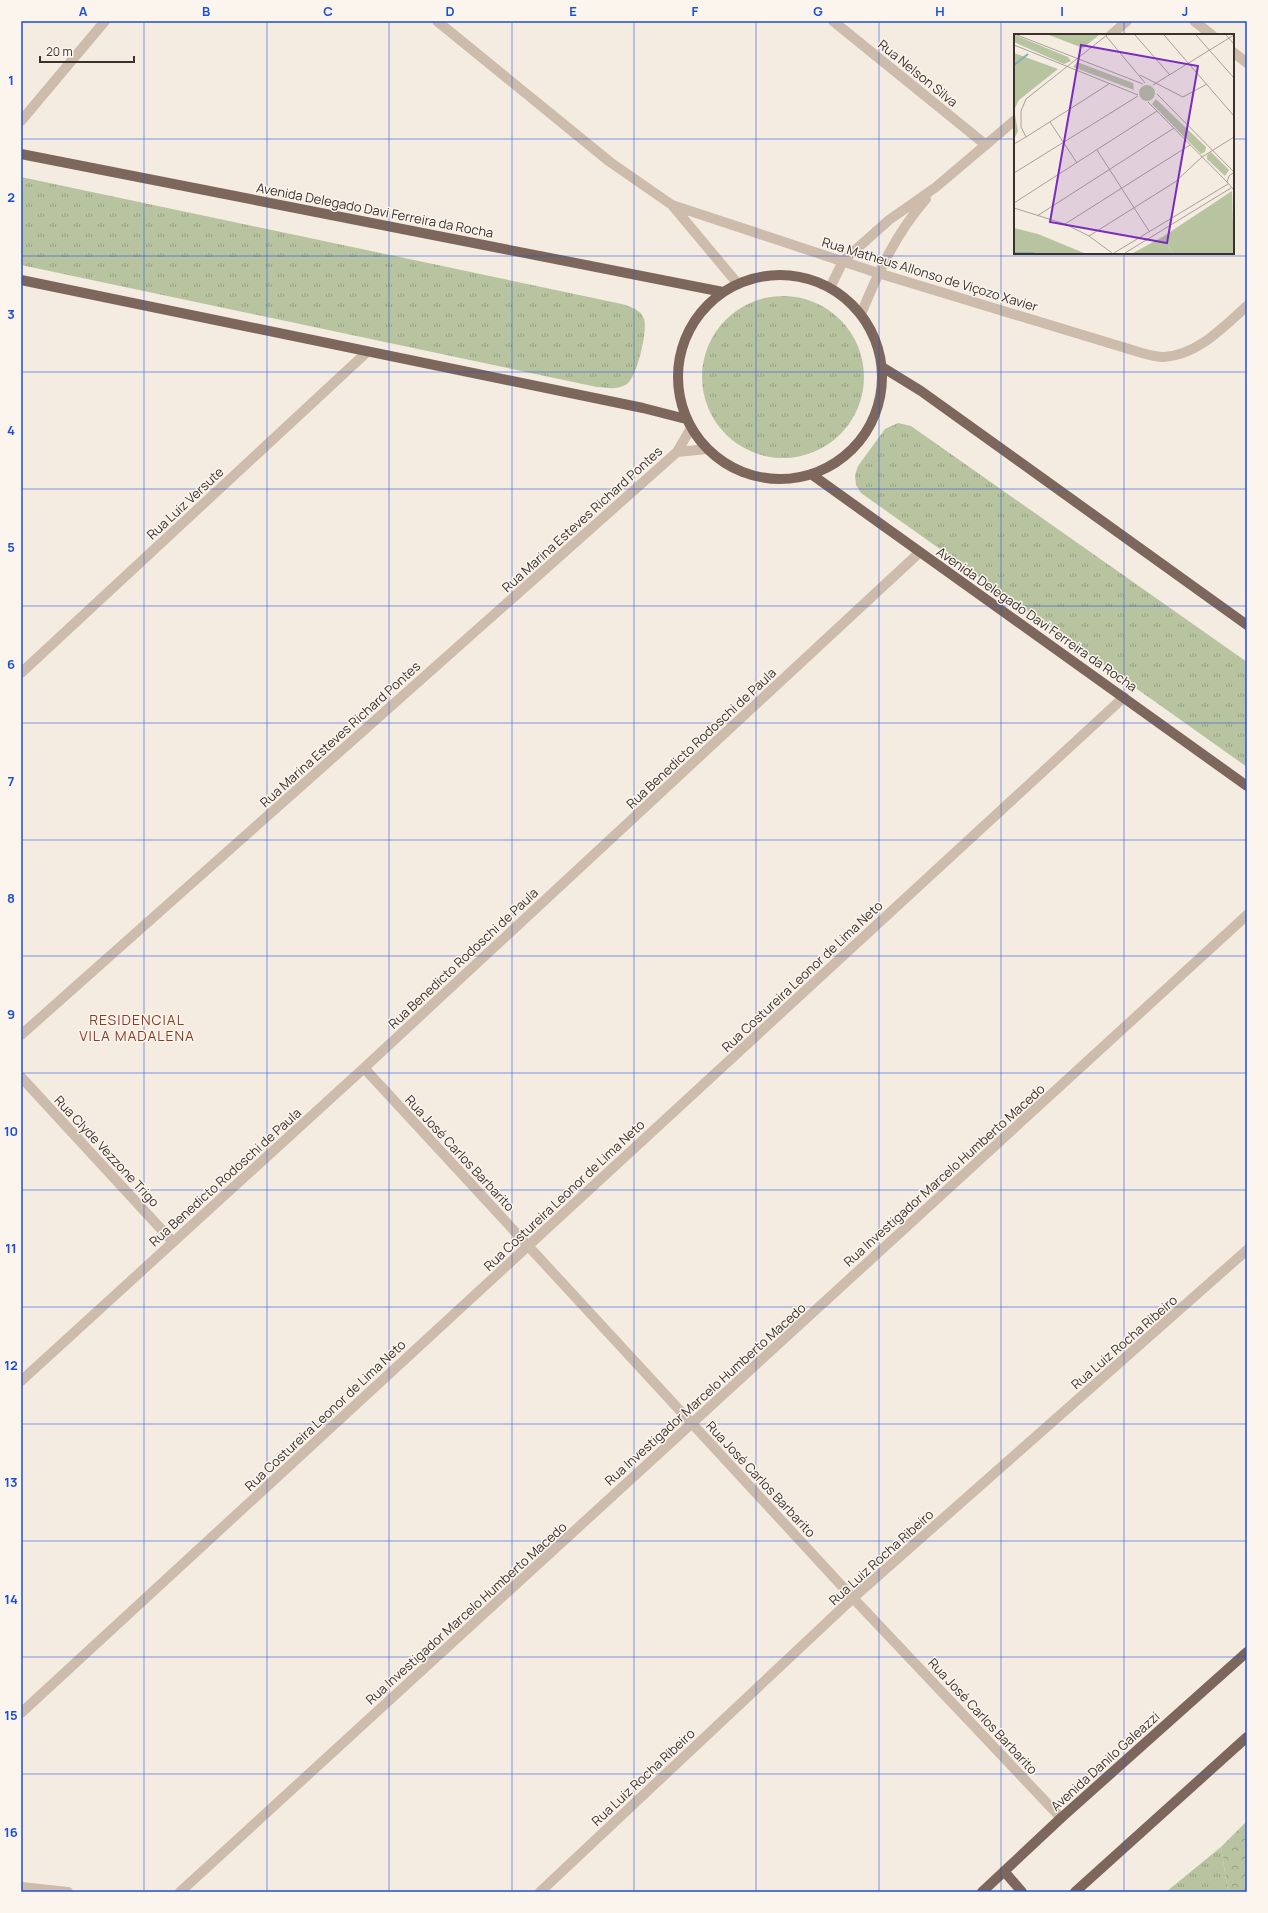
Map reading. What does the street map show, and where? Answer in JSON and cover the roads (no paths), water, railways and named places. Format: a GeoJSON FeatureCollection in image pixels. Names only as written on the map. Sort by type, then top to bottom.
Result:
{"type":"FeatureCollection","features":[{"type":"Feature","properties":{"kind":"main road","name":"Avenida Delegado Davi Ferreira da Rocha"},"geometry":{"type":"LineString","coordinates":[[21,154],[723,292]]}},
{"type":"Feature","properties":{"kind":"main road"},"geometry":{"type":"LineString","coordinates":[[775,275],[794,276],[813,280],[842,295],[861,314],[871,330],[879,348],[882,367],[880,399],[868,428],[848,454],[835,463],[811,474],[791,479],[776,479],[746,474],[732,467],[707,449],[686,419],[680,402],[677,384],[678,366],[688,332],[697,316],[723,292],[738,284],[756,278],[775,275]]}},
{"type":"Feature","properties":{"kind":"main road"},"geometry":{"type":"LineString","coordinates":[[21,280],[642,408],[686,419]]}},
{"type":"Feature","properties":{"kind":"main road"},"geometry":{"type":"LineString","coordinates":[[882,367],[921,391],[1247,625]]}},
{"type":"Feature","properties":{"kind":"main road","name":"Avenida Delegado Davi Ferreira da Rocha"},"geometry":{"type":"LineString","coordinates":[[811,474],[1247,786]]}},
{"type":"Feature","properties":{"kind":"main road","name":"Avenida Danilo Galeazzi"},"geometry":{"type":"LineString","coordinates":[[982,1892],[1061,1818],[1247,1652]]}},
{"type":"Feature","properties":{"kind":"main road"},"geometry":{"type":"LineString","coordinates":[[1075,1892],[1247,1737]]}},
{"type":"Feature","properties":{"kind":"main road"},"geometry":{"type":"LineString","coordinates":[[1004,1871],[1022,1892]]}},
{"type":"Feature","properties":{"kind":"street"},"geometry":{"type":"LineString","coordinates":[[21,121],[105,21]]}},
{"type":"Feature","properties":{"kind":"street","name":"Rua Matheus Allonso de Viçozo Xavier"},"geometry":{"type":"LineString","coordinates":[[438,21],[610,162],[672,205],[738,284]]}},
{"type":"Feature","properties":{"kind":"street","name":"Rua Nelson Silva"},"geometry":{"type":"LineString","coordinates":[[833,21],[986,145]]}},
{"type":"Feature","properties":{"kind":"street"},"geometry":{"type":"LineString","coordinates":[[1112,34],[1127,21]]}},
{"type":"Feature","properties":{"kind":"street"},"geometry":{"type":"LineString","coordinates":[[1194,21],[1211,34]]}},
{"type":"Feature","properties":{"kind":"street"},"geometry":{"type":"LineString","coordinates":[[1234,53],[1247,63]]}},
{"type":"Feature","properties":{"kind":"street"},"geometry":{"type":"LineString","coordinates":[[830,288],[843,260],[889,220],[936,187],[1014,121]]}},
{"type":"Feature","properties":{"kind":"street"},"geometry":{"type":"LineString","coordinates":[[861,314],[878,273],[905,226],[936,187]]}},
{"type":"Feature","properties":{"kind":"street","name":"Rua Matheus Allonso de Viçozo Xavier"},"geometry":{"type":"LineString","coordinates":[[672,205],[843,260],[878,273],[1142,353],[1162,357],[1182,354],[1200,345],[1247,306]]}},
{"type":"Feature","properties":{"kind":"street","name":"Rua Luiz Versute"},"geometry":{"type":"LineString","coordinates":[[21,673],[367,352]]}},
{"type":"Feature","properties":{"kind":"street","name":"Rua Marina Esteves Richard Pontes"},"geometry":{"type":"LineString","coordinates":[[21,1035],[676,452],[691,428]]}},
{"type":"Feature","properties":{"kind":"street","name":"Rua Marina Esteves Richard Pontes"},"geometry":{"type":"LineString","coordinates":[[676,452],[707,449]]}},
{"type":"Feature","properties":{"kind":"street","name":"Rua Benedicto Rodoschi de Paula"},"geometry":{"type":"LineString","coordinates":[[21,1381],[364,1068],[920,552]]}},
{"type":"Feature","properties":{"kind":"street","name":"Rua Costureira Leonor de Lima Neto"},"geometry":{"type":"LineString","coordinates":[[21,1713],[1124,697]]}},
{"type":"Feature","properties":{"kind":"street","name":"Rua Investigador Marcelo Humberto Macedo"},"geometry":{"type":"LineString","coordinates":[[180,1892],[1247,915]]}},
{"type":"Feature","properties":{"kind":"street","name":"Rua José Carlos Barbarito"},"geometry":{"type":"LineString","coordinates":[[364,1068],[853,1598],[1061,1818]]}},
{"type":"Feature","properties":{"kind":"street","name":"Rua Clyde Vezzone Trigo"},"geometry":{"type":"LineString","coordinates":[[21,1077],[173,1242]]}},
{"type":"Feature","properties":{"kind":"street","name":"Rua Luiz Rocha Ribeiro"},"geometry":{"type":"LineString","coordinates":[[540,1892],[853,1598],[1237,1261],[1247,1250]]}},
{"type":"Feature","properties":{"kind":"street"},"geometry":{"type":"LineString","coordinates":[[21,1887],[68,1892]]}},
{"type":"Feature","properties":{"kind":"district","name":"RESIDENCIAL VILA MADALENA"},"geometry":{"type":"Point","coordinates":[137,1028]}}]}
